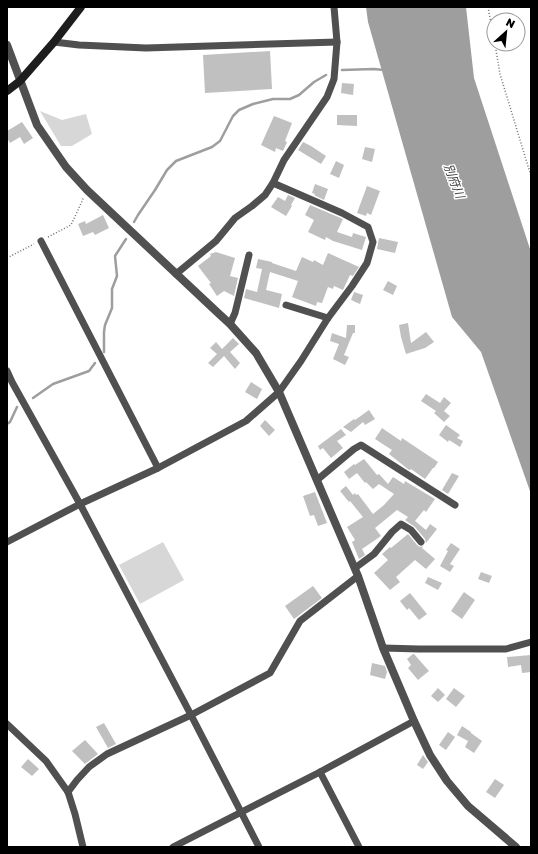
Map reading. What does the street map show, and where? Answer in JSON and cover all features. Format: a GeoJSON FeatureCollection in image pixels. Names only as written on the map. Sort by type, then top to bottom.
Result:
{"type":"FeatureCollection","features":[{"type":"Feature","properties":{"kind":"main road"},"geometry":{"type":"LineString","coordinates":[[7,90],[20,81],[54,42],[81,7]]}},
{"type":"Feature","properties":{"kind":"street"},"geometry":{"type":"LineString","coordinates":[[176,274],[216,240],[235,218],[265,195],[273,183],[284,160],[327,97],[334,79],[337,42],[334,7]]}},
{"type":"Feature","properties":{"kind":"street"},"geometry":{"type":"LineString","coordinates":[[54,42],[79,45],[146,48],[337,42]]}},
{"type":"Feature","properties":{"kind":"street"},"geometry":{"type":"LineString","coordinates":[[7,45],[37,125],[66,167],[88,190],[230,324],[256,353],[279,392],[356,572],[383,648],[414,722],[430,755],[447,781],[468,806],[516,847]]}},
{"type":"Feature","properties":{"kind":"street"},"geometry":{"type":"LineString","coordinates":[[7,542],[80,504],[158,468],[246,421],[279,392],[301,361],[328,318],[367,263],[373,242],[368,227],[342,213],[273,183]]}},
{"type":"Feature","properties":{"kind":"street"},"geometry":{"type":"LineString","coordinates":[[41,241],[158,468]]}},
{"type":"Feature","properties":{"kind":"street"},"geometry":{"type":"LineString","coordinates":[[230,324],[235,313],[249,255]]}},
{"type":"Feature","properties":{"kind":"street"},"geometry":{"type":"LineString","coordinates":[[286,305],[328,318]]}},
{"type":"Feature","properties":{"kind":"street"},"geometry":{"type":"LineString","coordinates":[[7,371],[80,504],[259,847]]}},
{"type":"Feature","properties":{"kind":"street"},"geometry":{"type":"LineString","coordinates":[[7,390],[12,382]]}},
{"type":"Feature","properties":{"kind":"street"},"geometry":{"type":"LineString","coordinates":[[317,480],[354,449],[361,445],[455,505]]}},
{"type":"Feature","properties":{"kind":"street"},"geometry":{"type":"LineString","coordinates":[[68,792],[89,767],[107,754],[191,715],[270,673],[300,621],[356,572],[401,524],[411,530],[422,542]]}},
{"type":"Feature","properties":{"kind":"street"},"geometry":{"type":"LineString","coordinates":[[383,648],[506,649],[531,642]]}},
{"type":"Feature","properties":{"kind":"street"},"geometry":{"type":"LineString","coordinates":[[174,847],[414,722]]}},
{"type":"Feature","properties":{"kind":"street"},"geometry":{"type":"LineString","coordinates":[[7,724],[46,761],[68,792],[83,847]]}},
{"type":"Feature","properties":{"kind":"street"},"geometry":{"type":"LineString","coordinates":[[320,772],[359,847]]}},
{"type":"Feature","properties":{"kind":"path"},"geometry":{"type":"LineString","coordinates":[[496,52],[500,74],[531,176]]}},
{"type":"Feature","properties":{"kind":"path"},"geometry":{"type":"LineString","coordinates":[[7,258],[71,225],[88,190]]}},
{"type":"Feature","properties":{"kind":"shaded area"},"geometry":{"type":"Polygon","coordinates":[[[40,111],[62,120],[86,114],[92,134],[72,146],[61,146],[40,111]]]}},
{"type":"Feature","properties":{"kind":"shaded area"},"geometry":{"type":"Polygon","coordinates":[[[163,542],[184,580],[140,604],[119,565],[163,542]]]}},
{"type":"Feature","properties":{"kind":"water","name":"別府川"},"geometry":{"type":"Polygon","coordinates":[[[366,7],[466,7],[474,78],[531,252],[531,494],[481,352],[452,317],[368,22],[366,7]]]}},
{"type":"Feature","properties":{"kind":"building"},"geometry":{"type":"Polygon","coordinates":[[[270,51],[272,89],[205,93],[203,55],[270,51]]]}},
{"type":"Feature","properties":{"kind":"building"},"geometry":{"type":"Polygon","coordinates":[[[342,83],[354,84],[353,95],[341,93],[342,83]]]}},
{"type":"Feature","properties":{"kind":"building"},"geometry":{"type":"Polygon","coordinates":[[[337,115],[357,115],[357,126],[337,125],[337,115]]]}},
{"type":"Feature","properties":{"kind":"building"},"geometry":{"type":"Polygon","coordinates":[[[274,116],[292,123],[283,151],[276,148],[275,152],[261,145],[274,116]]]}},
{"type":"Feature","properties":{"kind":"building"},"geometry":{"type":"Polygon","coordinates":[[[22,122],[33,138],[24,144],[20,137],[10,143],[7,138],[7,131],[22,122]]]}},
{"type":"Feature","properties":{"kind":"building"},"geometry":{"type":"Polygon","coordinates":[[[303,142],[326,156],[321,164],[298,150],[303,142]]]}},
{"type":"Feature","properties":{"kind":"building"},"geometry":{"type":"Polygon","coordinates":[[[365,147],[375,149],[372,162],[362,159],[365,147]]]}},
{"type":"Feature","properties":{"kind":"building"},"geometry":{"type":"Polygon","coordinates":[[[336,161],[344,165],[339,178],[330,174],[336,161]]]}},
{"type":"Feature","properties":{"kind":"building"},"geometry":{"type":"Polygon","coordinates":[[[315,184],[328,189],[324,200],[312,193],[315,184]]]}},
{"type":"Feature","properties":{"kind":"building"},"geometry":{"type":"Polygon","coordinates":[[[367,186],[380,191],[371,215],[367,213],[366,216],[357,213],[367,186]]]}},
{"type":"Feature","properties":{"kind":"building"},"geometry":{"type":"Polygon","coordinates":[[[288,195],[295,198],[286,216],[271,207],[278,197],[285,201],[288,195]]]}},
{"type":"Feature","properties":{"kind":"building"},"geometry":{"type":"Polygon","coordinates":[[[310,205],[343,219],[337,232],[352,237],[353,233],[366,237],[362,250],[333,241],[326,237],[325,240],[308,232],[314,220],[305,215],[310,205]]]}},
{"type":"Feature","properties":{"kind":"building"},"geometry":{"type":"Polygon","coordinates":[[[103,215],[109,228],[95,235],[93,232],[83,236],[78,224],[85,221],[86,224],[103,215]]]}},
{"type":"Feature","properties":{"kind":"building"},"geometry":{"type":"Polygon","coordinates":[[[379,238],[398,242],[395,253],[377,249],[379,238]]]}},
{"type":"Feature","properties":{"kind":"building"},"geometry":{"type":"Polygon","coordinates":[[[216,252],[235,258],[230,276],[238,278],[234,296],[224,291],[217,296],[209,284],[211,283],[198,266],[211,256],[210,254],[216,252]]]}},
{"type":"Feature","properties":{"kind":"building"},"geometry":{"type":"Polygon","coordinates":[[[328,253],[359,267],[353,276],[350,275],[343,290],[334,286],[333,289],[328,287],[322,303],[317,302],[316,306],[292,297],[298,281],[270,272],[266,290],[282,294],[279,308],[244,298],[246,289],[257,292],[262,269],[256,268],[258,259],[272,262],[296,271],[302,257],[313,262],[314,260],[323,265],[328,253]]]}},
{"type":"Feature","properties":{"kind":"building"},"geometry":{"type":"Polygon","coordinates":[[[388,281],[397,286],[393,295],[383,290],[388,281]]]}},
{"type":"Feature","properties":{"kind":"building"},"geometry":{"type":"Polygon","coordinates":[[[354,292],[363,295],[360,304],[351,300],[354,292]]]}},
{"type":"Feature","properties":{"kind":"building"},"geometry":{"type":"Polygon","coordinates":[[[408,323],[411,343],[426,332],[434,342],[425,348],[406,354],[399,325],[408,323]]]}},
{"type":"Feature","properties":{"kind":"building"},"geometry":{"type":"Polygon","coordinates":[[[347,325],[355,325],[355,333],[353,333],[344,355],[349,357],[345,365],[333,359],[339,344],[330,341],[332,333],[346,338],[347,325]]]}},
{"type":"Feature","properties":{"kind":"building"},"geometry":{"type":"Polygon","coordinates":[[[233,338],[239,344],[230,352],[240,363],[235,369],[224,356],[213,367],[208,363],[217,354],[210,348],[216,342],[222,349],[233,338]]]}},
{"type":"Feature","properties":{"kind":"building"},"geometry":{"type":"Polygon","coordinates":[[[251,382],[262,389],[257,399],[245,392],[251,382]]]}},
{"type":"Feature","properties":{"kind":"building"},"geometry":{"type":"Polygon","coordinates":[[[426,394],[440,403],[444,397],[451,403],[444,411],[450,416],[444,422],[434,413],[436,411],[421,401],[426,394]]]}},
{"type":"Feature","properties":{"kind":"building"},"geometry":{"type":"Polygon","coordinates":[[[369,410],[375,419],[365,425],[363,422],[351,432],[343,427],[354,419],[355,420],[369,410]]]}},
{"type":"Feature","properties":{"kind":"building"},"geometry":{"type":"Polygon","coordinates":[[[265,420],[275,430],[269,436],[260,426],[265,420]]]}},
{"type":"Feature","properties":{"kind":"building"},"geometry":{"type":"Polygon","coordinates":[[[446,425],[460,435],[457,438],[463,441],[460,447],[449,440],[448,442],[439,435],[446,425]]]}},
{"type":"Feature","properties":{"kind":"building"},"geometry":{"type":"Polygon","coordinates":[[[382,428],[401,441],[402,438],[438,462],[425,479],[411,469],[409,470],[389,454],[392,450],[375,439],[382,428]]]}},
{"type":"Feature","properties":{"kind":"building"},"geometry":{"type":"Polygon","coordinates":[[[341,429],[346,435],[337,441],[343,448],[331,458],[323,448],[320,450],[318,446],[341,429]]]}},
{"type":"Feature","properties":{"kind":"building"},"geometry":{"type":"Polygon","coordinates":[[[364,459],[377,475],[379,474],[388,484],[393,477],[404,484],[405,481],[435,499],[426,512],[424,510],[415,521],[426,530],[430,524],[437,529],[426,543],[425,539],[415,527],[405,520],[408,517],[397,510],[375,528],[381,536],[362,549],[365,555],[359,559],[352,542],[355,540],[347,527],[363,517],[340,491],[346,486],[353,495],[355,493],[356,495],[358,494],[373,514],[394,494],[379,484],[373,489],[366,482],[365,483],[357,473],[349,479],[344,472],[354,464],[355,465],[364,459]]]}},
{"type":"Feature","properties":{"kind":"building"},"geometry":{"type":"Polygon","coordinates":[[[452,473],[459,476],[448,494],[442,490],[452,473]]]}},
{"type":"Feature","properties":{"kind":"building"},"geometry":{"type":"Polygon","coordinates":[[[315,492],[327,523],[318,526],[314,515],[310,516],[303,496],[315,492]]]}},
{"type":"Feature","properties":{"kind":"building"},"geometry":{"type":"Polygon","coordinates":[[[408,534],[417,545],[420,547],[423,546],[422,548],[435,559],[426,569],[415,560],[396,577],[400,582],[390,590],[374,573],[388,560],[382,554],[408,534]]]}},
{"type":"Feature","properties":{"kind":"building"},"geometry":{"type":"Polygon","coordinates":[[[451,543],[460,549],[450,564],[454,566],[450,572],[440,566],[448,551],[446,550],[451,543]]]}},
{"type":"Feature","properties":{"kind":"building"},"geometry":{"type":"Polygon","coordinates":[[[481,572],[492,576],[489,583],[478,579],[481,572]]]}},
{"type":"Feature","properties":{"kind":"building"},"geometry":{"type":"Polygon","coordinates":[[[428,577],[442,583],[438,590],[425,583],[428,577]]]}},
{"type":"Feature","properties":{"kind":"building"},"geometry":{"type":"Polygon","coordinates":[[[313,586],[322,598],[294,619],[285,606],[313,586]]]}},
{"type":"Feature","properties":{"kind":"building"},"geometry":{"type":"Polygon","coordinates":[[[464,592],[475,600],[462,619],[451,611],[464,592]]]}},
{"type":"Feature","properties":{"kind":"building"},"geometry":{"type":"Polygon","coordinates":[[[410,593],[427,614],[419,620],[409,608],[407,610],[400,601],[410,593]]]}},
{"type":"Feature","properties":{"kind":"building"},"geometry":{"type":"Polygon","coordinates":[[[413,654],[429,671],[418,680],[408,668],[411,665],[407,659],[413,654]]]}},
{"type":"Feature","properties":{"kind":"building"},"geometry":{"type":"Polygon","coordinates":[[[531,655],[531,672],[522,673],[521,665],[508,667],[507,657],[531,655]]]}},
{"type":"Feature","properties":{"kind":"building"},"geometry":{"type":"Polygon","coordinates":[[[372,663],[385,666],[387,672],[385,679],[370,675],[372,663]]]}},
{"type":"Feature","properties":{"kind":"building"},"geometry":{"type":"Polygon","coordinates":[[[438,688],[445,695],[438,702],[431,696],[438,688]]]}},
{"type":"Feature","properties":{"kind":"building"},"geometry":{"type":"Polygon","coordinates":[[[454,688],[465,696],[456,707],[446,699],[454,688]]]}},
{"type":"Feature","properties":{"kind":"building"},"geometry":{"type":"Polygon","coordinates":[[[104,723],[116,744],[108,748],[96,727],[104,723]]]}},
{"type":"Feature","properties":{"kind":"building"},"geometry":{"type":"Polygon","coordinates":[[[462,726],[482,741],[474,753],[465,747],[468,741],[457,735],[462,726]]]}},
{"type":"Feature","properties":{"kind":"building"},"geometry":{"type":"Polygon","coordinates":[[[448,732],[455,737],[446,750],[439,745],[448,732]]]}},
{"type":"Feature","properties":{"kind":"building"},"geometry":{"type":"Polygon","coordinates":[[[85,740],[98,754],[85,764],[72,751],[85,740]]]}},
{"type":"Feature","properties":{"kind":"building"},"geometry":{"type":"Polygon","coordinates":[[[423,755],[428,762],[423,769],[417,765],[423,755]]]}},
{"type":"Feature","properties":{"kind":"building"},"geometry":{"type":"Polygon","coordinates":[[[28,759],[39,769],[32,776],[21,767],[28,759]]]}},
{"type":"Feature","properties":{"kind":"building"},"geometry":{"type":"Polygon","coordinates":[[[495,779],[504,785],[495,798],[486,792],[495,779]]]}},
{"type":"Feature","properties":{"kind":"waterway"},"geometry":{"type":"LineString","coordinates":[[342,70],[384,70]]}},
{"type":"Feature","properties":{"kind":"waterway"},"geometry":{"type":"LineString","coordinates":[[134,222],[167,170],[176,161],[212,147],[220,141],[233,116],[239,110],[253,104],[273,99],[290,99],[299,95],[314,82],[326,75]]}},
{"type":"Feature","properties":{"kind":"waterway"},"geometry":{"type":"LineString","coordinates":[[104,352],[105,325],[112,308],[112,289],[117,276],[115,256],[126,239]]}},
{"type":"Feature","properties":{"kind":"waterway"},"geometry":{"type":"LineString","coordinates":[[33,398],[53,384],[89,371],[95,363]]}},
{"type":"Feature","properties":{"kind":"waterway"},"geometry":{"type":"LineString","coordinates":[[7,424],[10,422],[17,407]]}}]}
